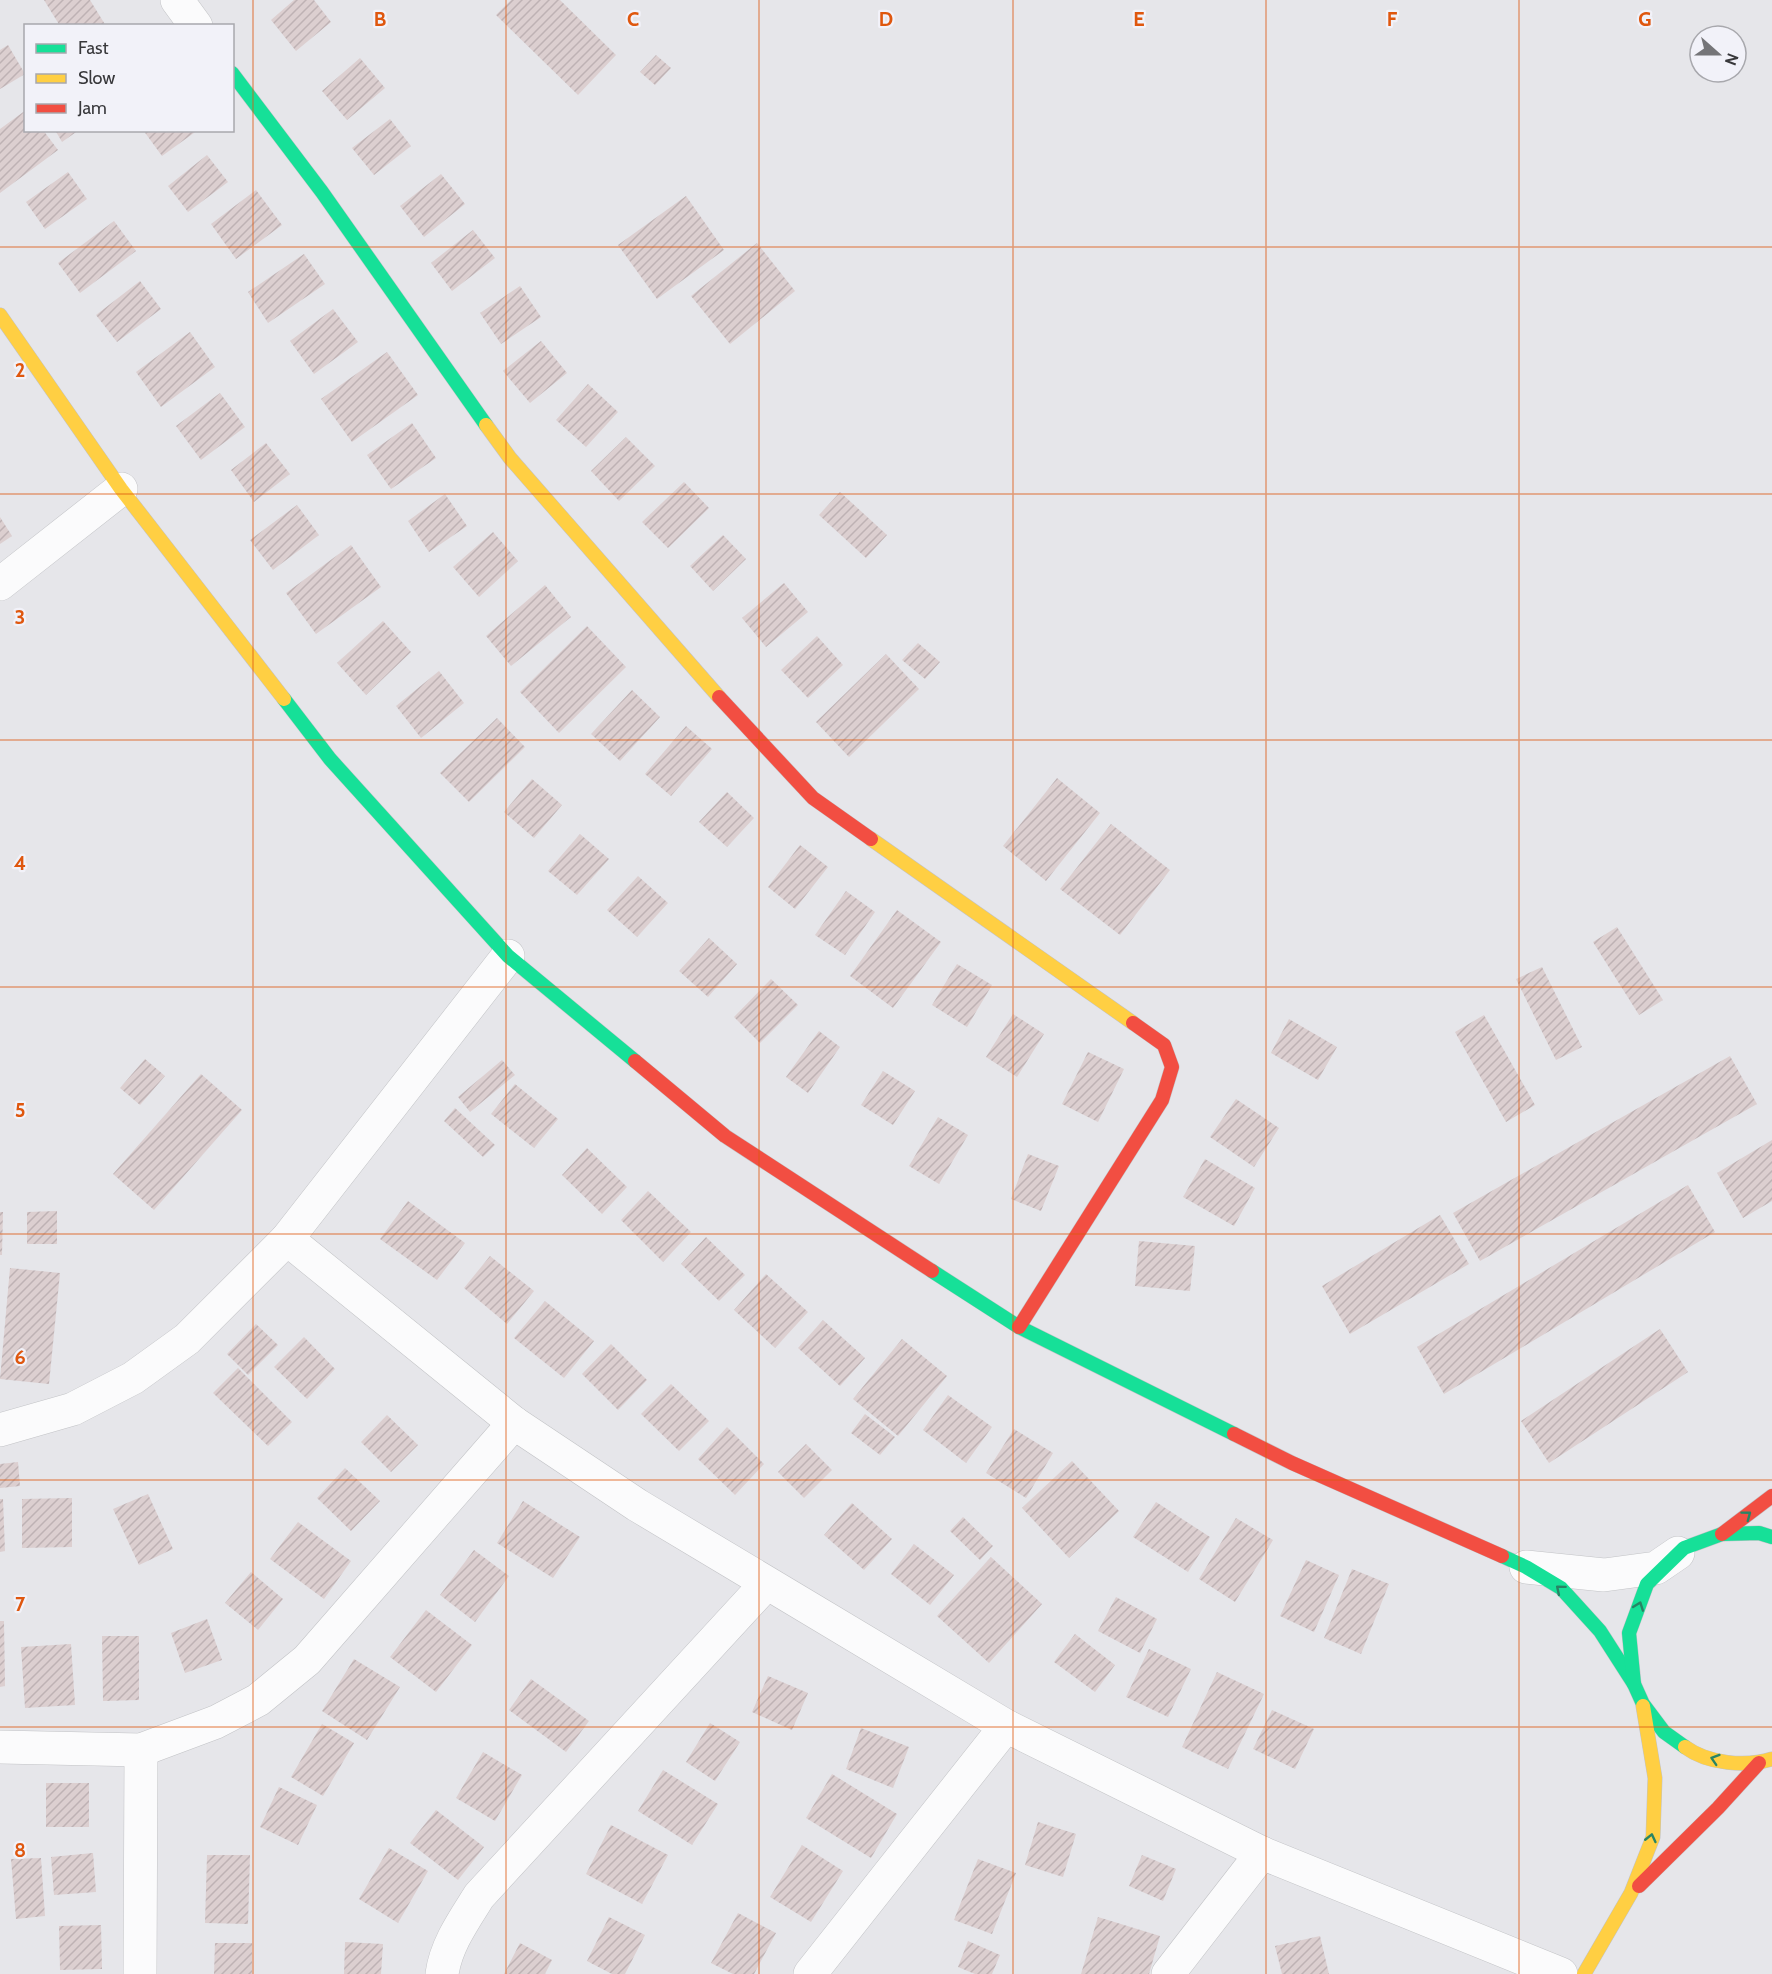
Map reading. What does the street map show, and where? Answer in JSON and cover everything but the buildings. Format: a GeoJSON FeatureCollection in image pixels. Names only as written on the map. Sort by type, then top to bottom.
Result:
{"type":"FeatureCollection","features":[{"type":"Feature","properties":{"kind":"street"},"geometry":{"type":"LineString","coordinates":[[177,0],[195,24]]}},
{"type":"Feature","properties":{"kind":"street"},"geometry":{"type":"LineString","coordinates":[[234,76],[322,192],[510,458],[729,709],[813,798],[1164,1045],[1172,1067],[1162,1100],[1019,1327]]}},
{"type":"Feature","properties":{"kind":"street"},"geometry":{"type":"LineString","coordinates":[[0,315],[121,489],[330,759],[508,956],[725,1136],[1019,1327],[1292,1463],[1526,1567],[1560,1588],[1600,1631],[1634,1684],[1643,1704],[1664,1732],[1692,1752],[1725,1762],[1766,1761]]}},
{"type":"Feature","properties":{"kind":"street"},"geometry":{"type":"LineString","coordinates":[[0,584],[121,489]]}},
{"type":"Feature","properties":{"kind":"street"},"geometry":{"type":"LineString","coordinates":[[0,1430],[73,1409],[134,1378],[187,1339],[287,1239],[508,956]]}},
{"type":"Feature","properties":{"kind":"street"},"geometry":{"type":"LineString","coordinates":[[287,1239],[514,1423],[637,1505],[1006,1726],[1262,1853],[1561,1974]]}},
{"type":"Feature","properties":{"kind":"street"},"geometry":{"type":"LineString","coordinates":[[0,1747],[141,1750],[216,1722],[258,1700],[307,1660],[514,1423]]}},
{"type":"Feature","properties":{"kind":"street"},"geometry":{"type":"LineString","coordinates":[[1526,1567],[1604,1575],[1656,1568],[1684,1548],[1722,1534],[1772,1496]]}},
{"type":"Feature","properties":{"kind":"street"},"geometry":{"type":"LineString","coordinates":[[1722,1534],[1759,1533],[1772,1537]]}},
{"type":"Feature","properties":{"kind":"street"},"geometry":{"type":"LineString","coordinates":[[1634,1684],[1629,1633],[1647,1584],[1684,1548]]}},
{"type":"Feature","properties":{"kind":"street"},"geometry":{"type":"LineString","coordinates":[[442,1974],[444,1962],[458,1929],[479,1896],[766,1584]]}},
{"type":"Feature","properties":{"kind":"street"},"geometry":{"type":"LineString","coordinates":[[1584,1974],[1631,1893],[1653,1837],[1655,1778],[1643,1704]]}},
{"type":"Feature","properties":{"kind":"street"},"geometry":{"type":"LineString","coordinates":[[810,1974],[1006,1726]]}},
{"type":"Feature","properties":{"kind":"street"},"geometry":{"type":"LineString","coordinates":[[140,1974],[141,1750]]}},
{"type":"Feature","properties":{"kind":"street"},"geometry":{"type":"LineString","coordinates":[[1631,1893],[1766,1761]]}},
{"type":"Feature","properties":{"kind":"street"},"geometry":{"type":"LineString","coordinates":[[1168,1974],[1262,1853]]}},
{"type":"Feature","properties":{"kind":"traffic: fast"},"geometry":{"type":"LineString","coordinates":[[234,76],[322,192],[486,425]]}},
{"type":"Feature","properties":{"kind":"traffic: fast"},"geometry":{"type":"LineString","coordinates":[[284,699],[330,759],[508,956],[635,1061]]}},
{"type":"Feature","properties":{"kind":"traffic: fast"},"geometry":{"type":"LineString","coordinates":[[932,1271],[1019,1327],[1234,1434]]}},
{"type":"Feature","properties":{"kind":"traffic: fast"},"geometry":{"type":"LineString","coordinates":[[1685,1747],[1664,1732],[1643,1704],[1634,1684],[1629,1633],[1647,1584],[1684,1548],[1722,1534],[1759,1533],[1772,1537]]}},
{"type":"Feature","properties":{"kind":"traffic: fast"},"geometry":{"type":"LineString","coordinates":[[1502,1556],[1561,1588],[1600,1631],[1634,1684]]}},
{"type":"Feature","properties":{"kind":"traffic: slow"},"geometry":{"type":"LineString","coordinates":[[0,315],[121,489],[284,699]]}},
{"type":"Feature","properties":{"kind":"traffic: slow"},"geometry":{"type":"LineString","coordinates":[[486,425],[510,458],[719,697]]}},
{"type":"Feature","properties":{"kind":"traffic: slow"},"geometry":{"type":"LineString","coordinates":[[871,839],[1133,1023]]}},
{"type":"Feature","properties":{"kind":"traffic: slow"},"geometry":{"type":"LineString","coordinates":[[1584,1974],[1631,1893],[1653,1837],[1655,1778],[1643,1706]]}},
{"type":"Feature","properties":{"kind":"traffic: slow"},"geometry":{"type":"LineString","coordinates":[[1685,1747],[1705,1757],[1727,1762],[1751,1763],[1772,1759]]}},
{"type":"Feature","properties":{"kind":"traffic: jam"},"geometry":{"type":"LineString","coordinates":[[719,697],[813,798],[871,839]]}},
{"type":"Feature","properties":{"kind":"traffic: jam"},"geometry":{"type":"LineString","coordinates":[[1019,1327],[1162,1100],[1172,1067],[1164,1045],[1133,1023]]}},
{"type":"Feature","properties":{"kind":"traffic: jam"},"geometry":{"type":"LineString","coordinates":[[635,1061],[725,1136],[932,1271]]}},
{"type":"Feature","properties":{"kind":"traffic: jam"},"geometry":{"type":"LineString","coordinates":[[1234,1434],[1292,1463],[1502,1556]]}},
{"type":"Feature","properties":{"kind":"traffic: jam"},"geometry":{"type":"LineString","coordinates":[[1722,1534],[1772,1496]]}},
{"type":"Feature","properties":{"kind":"traffic: jam"},"geometry":{"type":"LineString","coordinates":[[1639,1886],[1718,1808],[1759,1763]]}}]}
